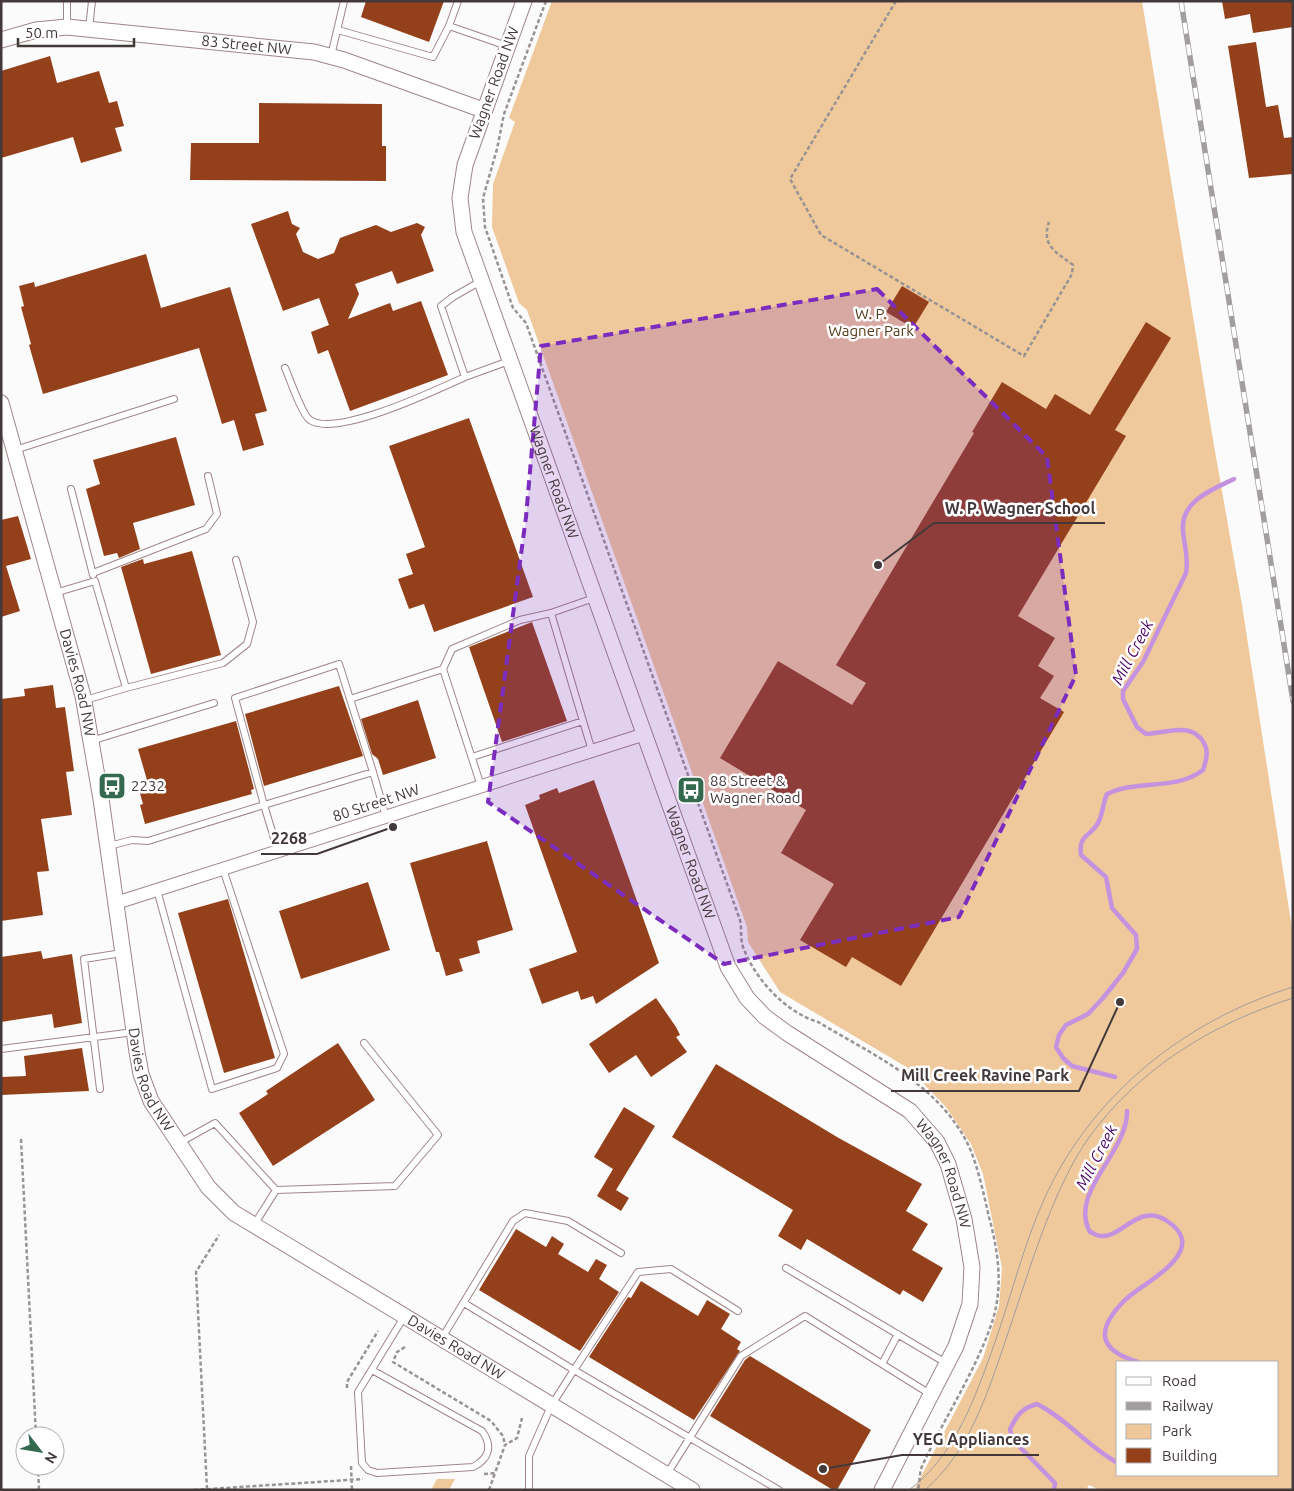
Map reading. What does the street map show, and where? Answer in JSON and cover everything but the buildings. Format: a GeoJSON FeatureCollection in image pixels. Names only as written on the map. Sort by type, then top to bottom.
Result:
{"type":"FeatureCollection","features":[{"type":"Feature","properties":{"kind":"street","name":"Wagner Road NW"},"geometry":{"type":"LineString","coordinates":[[524,1],[483,110],[465,165],[460,198],[464,232],[646,734],[722,955],[740,988],[755,1007],[777,1026],[910,1111],[937,1142],[948,1164],[964,1219],[972,1274],[970,1304],[966,1322],[947,1364],[882,1490]]}},
{"type":"Feature","properties":{"kind":"street","name":"83 Street NW"},"geometry":{"type":"LineString","coordinates":[[1,40],[36,30],[67,27],[296,49],[331,56],[483,110]]}},
{"type":"Feature","properties":{"kind":"street","name":"Davies Road NW"},"geometry":{"type":"LineString","coordinates":[[1,403],[84,700],[134,1032],[145,1086],[151,1101],[217,1198],[254,1225],[692,1490]]}},
{"type":"Feature","properties":{"kind":"street","name":"80 Street NW"},"geometry":{"type":"LineString","coordinates":[[116,903],[646,734]]}},
{"type":"Feature","properties":{"kind":"lane"},"geometry":{"type":"LineString","coordinates":[[67,1],[67,27]]}},
{"type":"Feature","properties":{"kind":"lane"},"geometry":{"type":"LineString","coordinates":[[89,29],[92,1]]}},
{"type":"Feature","properties":{"kind":"lane"},"geometry":{"type":"LineString","coordinates":[[331,56],[344,1]]}},
{"type":"Feature","properties":{"kind":"lane"},"geometry":{"type":"LineString","coordinates":[[338,30],[433,57],[449,26],[458,1]]}},
{"type":"Feature","properties":{"kind":"lane"},"geometry":{"type":"LineString","coordinates":[[449,26],[507,46]]}},
{"type":"Feature","properties":{"kind":"lane"},"geometry":{"type":"LineString","coordinates":[[465,377],[441,306],[453,297],[481,282]]}},
{"type":"Feature","properties":{"kind":"lane"},"geometry":{"type":"LineString","coordinates":[[285,368],[308,419],[320,425],[346,424],[418,398],[465,377],[511,360]]}},
{"type":"Feature","properties":{"kind":"lane"},"geometry":{"type":"LineString","coordinates":[[15,450],[174,399]]}},
{"type":"Feature","properties":{"kind":"lane"},"geometry":{"type":"LineString","coordinates":[[93,573],[206,529],[216,514],[208,476]]}},
{"type":"Feature","properties":{"kind":"lane"},"geometry":{"type":"LineString","coordinates":[[71,489],[126,688]]}},
{"type":"Feature","properties":{"kind":"lane"},"geometry":{"type":"LineString","coordinates":[[84,700],[223,663],[246,644],[253,622],[236,560]]}},
{"type":"Feature","properties":{"kind":"lane"},"geometry":{"type":"LineString","coordinates":[[55,593],[95,581]]}},
{"type":"Feature","properties":{"kind":"lane"},"geometry":{"type":"LineString","coordinates":[[481,786],[443,669],[452,648],[520,620],[551,613],[596,598]]}},
{"type":"Feature","properties":{"kind":"lane"},"geometry":{"type":"LineString","coordinates":[[551,613],[592,752]]}},
{"type":"Feature","properties":{"kind":"lane"},"geometry":{"type":"LineString","coordinates":[[278,851],[234,698],[339,664],[386,817]]}},
{"type":"Feature","properties":{"kind":"lane"},"geometry":{"type":"LineString","coordinates":[[350,699],[443,669]]}},
{"type":"Feature","properties":{"kind":"lane"},"geometry":{"type":"LineString","coordinates":[[91,741],[214,703]]}},
{"type":"Feature","properties":{"kind":"lane"},"geometry":{"type":"LineString","coordinates":[[472,757],[583,721]]}},
{"type":"Feature","properties":{"kind":"lane"},"geometry":{"type":"LineString","coordinates":[[107,847],[132,840],[148,841],[373,772]]}},
{"type":"Feature","properties":{"kind":"lane"},"geometry":{"type":"LineString","coordinates":[[157,890],[212,1090],[277,1068],[284,1054],[223,869]]}},
{"type":"Feature","properties":{"kind":"lane"},"geometry":{"type":"LineString","coordinates":[[100,1089],[84,959],[122,953]]}},
{"type":"Feature","properties":{"kind":"lane"},"geometry":{"type":"LineString","coordinates":[[1,1050],[134,1032]]}},
{"type":"Feature","properties":{"kind":"lane"},"geometry":{"type":"LineString","coordinates":[[179,1144],[215,1123],[276,1190],[395,1186],[438,1136],[364,1043]]}},
{"type":"Feature","properties":{"kind":"lane"},"geometry":{"type":"LineString","coordinates":[[254,1225],[276,1190]]}},
{"type":"Feature","properties":{"kind":"lane"},"geometry":{"type":"LineString","coordinates":[[442,1339],[513,1221],[525,1213],[568,1221],[621,1253]]}},
{"type":"Feature","properties":{"kind":"lane"},"geometry":{"type":"LineString","coordinates":[[786,1268],[947,1364]]}},
{"type":"Feature","properties":{"kind":"lane"},"geometry":{"type":"LineString","coordinates":[[529,1490],[529,1456],[551,1406],[638,1272],[671,1269],[738,1311]]}},
{"type":"Feature","properties":{"kind":"lane"},"geometry":{"type":"LineString","coordinates":[[464,1303],[779,1490]]}},
{"type":"Feature","properties":{"kind":"lane"},"geometry":{"type":"LineString","coordinates":[[372,1370],[482,1431],[489,1440],[488,1452],[483,1462],[473,1467],[377,1472],[368,1470],[362,1463],[358,1392],[404,1316]]}},
{"type":"Feature","properties":{"kind":"lane"},"geometry":{"type":"LineString","coordinates":[[667,1474],[740,1356],[805,1316],[931,1395]]}},
{"type":"Feature","properties":{"kind":"lane"},"geometry":{"type":"LineString","coordinates":[[882,1364],[898,1334]]}},
{"type":"Feature","properties":{"kind":"path"},"geometry":{"type":"LineString","coordinates":[[546,1],[504,114],[497,149],[483,198],[485,228],[513,308],[526,323],[740,920],[743,948],[764,982],[788,1007],[806,1019],[818,1022],[907,1076],[934,1098],[948,1114],[962,1134],[973,1158],[994,1236],[999,1282],[991,1327],[923,1464],[918,1490]]}},
{"type":"Feature","properties":{"kind":"path"},"geometry":{"type":"LineString","coordinates":[[896,1],[790,179],[821,235],[1024,356],[1072,274],[1073,265],[1048,244],[1046,232],[1049,222]]}},
{"type":"Feature","properties":{"kind":"path"},"geometry":{"type":"LineString","coordinates":[[21,1140],[35,1426]]}},
{"type":"Feature","properties":{"kind":"path"},"geometry":{"type":"LineString","coordinates":[[207,1488],[196,1272],[219,1235]]}},
{"type":"Feature","properties":{"kind":"path"},"geometry":{"type":"LineString","coordinates":[[406,1348],[397,1352],[393,1362],[491,1421],[503,1436],[505,1445]]}},
{"type":"Feature","properties":{"kind":"path"},"geometry":{"type":"LineString","coordinates":[[489,1490],[495,1473]]}},
{"type":"Feature","properties":{"kind":"path"},"geometry":{"type":"LineString","coordinates":[[38,1476],[39,1490]]}},
{"type":"Feature","properties":{"kind":"highlighted area"},"geometry":{"type":"Polygon","coordinates":[[[877,289],[1047,457],[1076,675],[959,917],[724,964],[488,802],[526,517],[541,346],[877,289]]]}},
{"type":"Feature","properties":{"kind":"green space","name":"W. P. Wagner Park"},"geometry":{"type":"Polygon","coordinates":[[[552,1],[1142,1],[1212,434],[1242,605],[1293,935],[1293,1490],[1100,1490],[1089,1485],[1086,1490],[914,1490],[983,1358],[999,1306],[1002,1268],[983,1174],[971,1144],[946,1107],[908,1068],[780,992],[748,942],[747,927],[527,310],[519,303],[492,227],[493,184],[515,122],[509,118],[552,1]]]}},
{"type":"Feature","properties":{"kind":"green space"},"geometry":{"type":"Polygon","coordinates":[[[437,1479],[455,1479],[449,1490],[431,1490],[437,1479]]]}},
{"type":"Feature","properties":{"kind":"waterway","name":"Mill Creek"},"geometry":{"type":"LineString","coordinates":[[1115,1077],[1072,1066],[1063,1058],[1056,1047],[1059,1035],[1066,1025],[1088,1014],[1103,998],[1123,973],[1137,949],[1136,935],[1112,908],[1106,877],[1081,855],[1081,848],[1084,839],[1099,821],[1107,794],[1131,787],[1169,783],[1192,776],[1203,770],[1207,753],[1204,743],[1199,736],[1186,730],[1146,734],[1137,727],[1123,699],[1123,691],[1143,662],[1186,573],[1187,557],[1183,521],[1187,512],[1192,504],[1208,492],[1234,479]]}},
{"type":"Feature","properties":{"kind":"waterway","name":"Mill Creek"},"geometry":{"type":"LineString","coordinates":[[1127,1111],[1125,1127],[1119,1142],[1092,1187],[1087,1202],[1085,1217],[1090,1232],[1100,1236],[1109,1235],[1139,1218],[1157,1216],[1167,1221],[1179,1232],[1182,1244],[1178,1255],[1170,1265],[1125,1300],[1115,1311],[1105,1330],[1105,1338],[1108,1345],[1125,1357],[1135,1361]]}},
{"type":"Feature","properties":{"kind":"waterway","name":"Mill Creek"},"geometry":{"type":"LineString","coordinates":[[1054,1490],[1055,1483],[1012,1439],[1010,1429],[1015,1420],[1024,1410],[1032,1406],[1037,1404],[1048,1410],[1116,1462]]}},
{"type":"Feature","properties":{"kind":"tram line"},"geometry":{"type":"LineString","coordinates":[[909,1490],[924,1477],[949,1446],[968,1411],[997,1336],[1023,1255],[1046,1195],[1066,1158],[1090,1124],[1117,1093],[1147,1065],[1180,1040],[1216,1019],[1254,1001],[1293,987]]}},
{"type":"Feature","properties":{"kind":"tram line"},"geometry":{"type":"LineString","coordinates":[[925,1490],[954,1458],[975,1422],[991,1382],[1031,1263],[1052,1208],[1063,1182],[1090,1136],[1110,1111],[1132,1089],[1180,1051],[1234,1021],[1293,998]]}},
{"type":"Feature","properties":{"kind":"railway"},"geometry":{"type":"LineString","coordinates":[[1181,1],[1293,701]]}},
{"type":"Feature","properties":{"kind":"place","name":"W. P. Wagner School"},"geometry":{"type":"Point","coordinates":[878,565]}},
{"type":"Feature","properties":{"kind":"place","name":"2232"},"geometry":{"type":"Point","coordinates":[112,786]}},
{"type":"Feature","properties":{"kind":"place","name":"88 Street & Wagner Road"},"geometry":{"type":"Point","coordinates":[691,790]}},
{"type":"Feature","properties":{"kind":"place","name":"2268"},"geometry":{"type":"Point","coordinates":[393,827]}},
{"type":"Feature","properties":{"kind":"place","name":"Mill Creek Ravine Park"},"geometry":{"type":"Point","coordinates":[1120,1002]}},
{"type":"Feature","properties":{"kind":"place","name":"YEG Appliances"},"geometry":{"type":"Point","coordinates":[823,1469]}}]}
